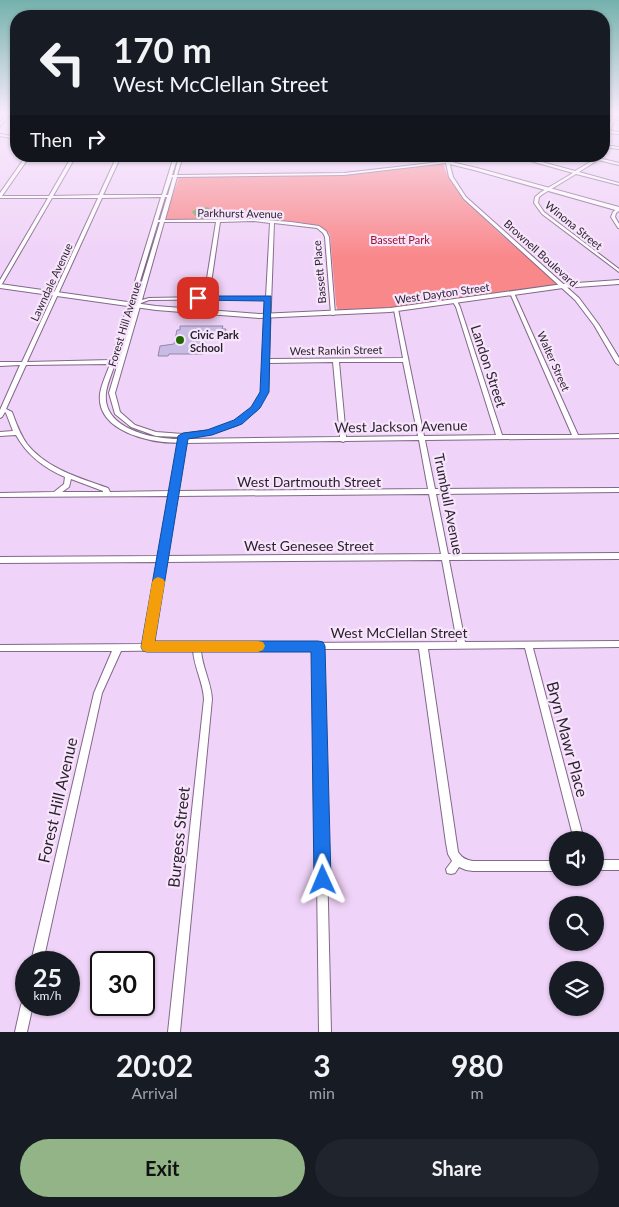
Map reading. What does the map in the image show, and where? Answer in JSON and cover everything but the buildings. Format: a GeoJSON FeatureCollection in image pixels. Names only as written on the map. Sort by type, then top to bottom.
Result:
{"type":"FeatureCollection","features":[{"type":"Feature","properties":{"kind":"main road"},"geometry":{"type":"LineString","coordinates":[[425,165],[428,162]]}},
{"type":"Feature","properties":{"kind":"main road"},"geometry":{"type":"LineString","coordinates":[[459,162],[619,209]]}},
{"type":"Feature","properties":{"kind":"street"},"geometry":{"type":"LineString","coordinates":[[0,198],[24,162]]}},
{"type":"Feature","properties":{"kind":"street"},"geometry":{"type":"LineString","coordinates":[[0,285],[70,162]]}},
{"type":"Feature","properties":{"kind":"street","name":"Lawndale Avenue"},"geometry":{"type":"LineString","coordinates":[[2,413],[116,162]]}},
{"type":"Feature","properties":{"kind":"street","name":"Forest Hill Avenue"},"geometry":{"type":"LineString","coordinates":[[174,162],[103,398],[106,409],[112,419],[126,430],[159,440],[183,438]]}},
{"type":"Feature","properties":{"kind":"street","name":"Forest Hill Avenue"},"geometry":{"type":"LineString","coordinates":[[180,162],[112,396],[115,408],[129,423],[142,429],[183,438]]}},
{"type":"Feature","properties":{"kind":"street"},"geometry":{"type":"LineString","coordinates":[[170,176],[338,174],[425,165],[437,162]]}},
{"type":"Feature","properties":{"kind":"street","name":"Brownell Boulevard"},"geometry":{"type":"LineString","coordinates":[[449,162],[451,177],[465,198],[564,286],[591,314],[619,363]]}},
{"type":"Feature","properties":{"kind":"street"},"geometry":{"type":"LineString","coordinates":[[538,162],[619,184]]}},
{"type":"Feature","properties":{"kind":"street","name":"Winona Street"},"geometry":{"type":"LineString","coordinates":[[591,162],[548,189],[537,198],[536,203],[540,209],[619,271]]}},
{"type":"Feature","properties":{"kind":"street"},"geometry":{"type":"LineString","coordinates":[[0,198],[169,197]]}},
{"type":"Feature","properties":{"kind":"street"},"geometry":{"type":"LineString","coordinates":[[619,209],[614,213],[613,217],[619,227]]}},
{"type":"Feature","properties":{"kind":"street"},"geometry":{"type":"LineString","coordinates":[[206,298],[218,220]]}},
{"type":"Feature","properties":{"kind":"street","name":"Parkhurst Avenue"},"geometry":{"type":"LineString","coordinates":[[156,221],[272,221],[306,224],[322,229]]}},
{"type":"Feature","properties":{"kind":"street"},"geometry":{"type":"LineString","coordinates":[[147,647],[183,438],[209,433],[232,425],[249,414],[260,402],[264,392],[272,221]]}},
{"type":"Feature","properties":{"kind":"street","name":"Bassett Place"},"geometry":{"type":"LineString","coordinates":[[322,229],[327,237],[333,314]]}},
{"type":"Feature","properties":{"kind":"street"},"geometry":{"type":"LineString","coordinates":[[145,258],[152,257]]}},
{"type":"Feature","properties":{"kind":"street","name":"West Dayton Street"},"geometry":{"type":"LineString","coordinates":[[0,285],[138,304],[259,316],[268,314],[333,314],[396,310],[564,286],[619,282]]}},
{"type":"Feature","properties":{"kind":"street"},"geometry":{"type":"LineString","coordinates":[[136,284],[144,284]]}},
{"type":"Feature","properties":{"kind":"street","name":"Walter Street"},"geometry":{"type":"LineString","coordinates":[[512,293],[576,437]]}},
{"type":"Feature","properties":{"kind":"street"},"geometry":{"type":"LineString","coordinates":[[138,304],[150,299],[268,298]]}},
{"type":"Feature","properties":{"kind":"street","name":"Landon Street"},"geometry":{"type":"LineString","coordinates":[[455,302],[500,438]]}},
{"type":"Feature","properties":{"kind":"street","name":"Trumbull Avenue"},"geometry":{"type":"LineString","coordinates":[[396,310],[462,645]]}},
{"type":"Feature","properties":{"kind":"street"},"geometry":{"type":"LineString","coordinates":[[119,342],[127,342]]}},
{"type":"Feature","properties":{"kind":"street"},"geometry":{"type":"LineString","coordinates":[[336,360],[343,440]]}},
{"type":"Feature","properties":{"kind":"street","name":"West Rankin Street"},"geometry":{"type":"LineString","coordinates":[[266,361],[406,360]]}},
{"type":"Feature","properties":{"kind":"street"},"geometry":{"type":"LineString","coordinates":[[0,364],[121,362]]}},
{"type":"Feature","properties":{"kind":"street"},"geometry":{"type":"LineString","coordinates":[[2,413],[9,412],[17,433],[34,456],[68,477],[105,489],[107,494]]}},
{"type":"Feature","properties":{"kind":"street"},"geometry":{"type":"LineString","coordinates":[[232,425],[230,428],[231,435],[233,438],[240,440]]}},
{"type":"Feature","properties":{"kind":"street"},"geometry":{"type":"LineString","coordinates":[[0,434],[17,433]]}},
{"type":"Feature","properties":{"kind":"street","name":"West Jackson Avenue"},"geometry":{"type":"LineString","coordinates":[[183,438],[343,440],[619,436]]}},
{"type":"Feature","properties":{"kind":"street"},"geometry":{"type":"LineString","coordinates":[[53,495],[65,488],[69,482],[68,477]]}},
{"type":"Feature","properties":{"kind":"street","name":"West Dartmouth Street"},"geometry":{"type":"LineString","coordinates":[[0,495],[619,490]]}},
{"type":"Feature","properties":{"kind":"street","name":"West Genesee Street"},"geometry":{"type":"LineString","coordinates":[[0,560],[619,556]]}},
{"type":"Feature","properties":{"kind":"street","name":"West McClellan Street"},"geometry":{"type":"LineString","coordinates":[[0,648],[619,644]]}},
{"type":"Feature","properties":{"kind":"street"},"geometry":{"type":"LineString","coordinates":[[423,645],[455,865],[549,866]]}},
{"type":"Feature","properties":{"kind":"street","name":"Bryn Mawr Place"},"geometry":{"type":"LineString","coordinates":[[528,645],[577,831]]}},
{"type":"Feature","properties":{"kind":"street"},"geometry":{"type":"LineString","coordinates":[[318,646],[325,1032]]}},
{"type":"Feature","properties":{"kind":"street","name":"Forest Hill Avenue"},"geometry":{"type":"LineString","coordinates":[[39,951],[98,693],[118,647]]}},
{"type":"Feature","properties":{"kind":"street","name":"Burgess Street"},"geometry":{"type":"LineString","coordinates":[[174,1032],[208,699],[207,684],[197,657],[197,647]]}},
{"type":"Feature","properties":{"kind":"street"},"geometry":{"type":"LineString","coordinates":[[604,865],[619,865]]}},
{"type":"Feature","properties":{"kind":"street"},"geometry":{"type":"LineString","coordinates":[[21,1032],[25,1016]]}},
{"type":"Feature","properties":{"kind":"green space","name":"Bassett Park"},"geometry":{"type":"Polygon","coordinates":[[[444,165],[459,192],[474,209],[556,282],[555,285],[424,305],[338,311],[330,235],[323,229],[289,221],[172,220],[165,218],[179,177],[340,175],[444,165]]]}},
{"type":"Feature","properties":{"kind":"shaded area"},"geometry":{"type":"Polygon","coordinates":[[[208,207],[211,211],[221,209],[228,214],[223,218],[198,219],[192,212],[208,207]]]}},
{"type":"Feature","properties":{"kind":"slow traffic"},"geometry":{"type":"LineString","coordinates":[[158,582],[147,647],[258,646]]}},
{"type":"Feature","properties":{"kind":"place","name":"Civic Park School"},"geometry":{"type":"Point","coordinates":[180,340]}},
{"type":"Feature","properties":{"kind":"route"},"geometry":{"type":"LineString","coordinates":[[198,298],[268,298],[264,392],[255,408],[238,422],[209,433],[183,436],[147,647],[318,646],[323,880]]}}]}
